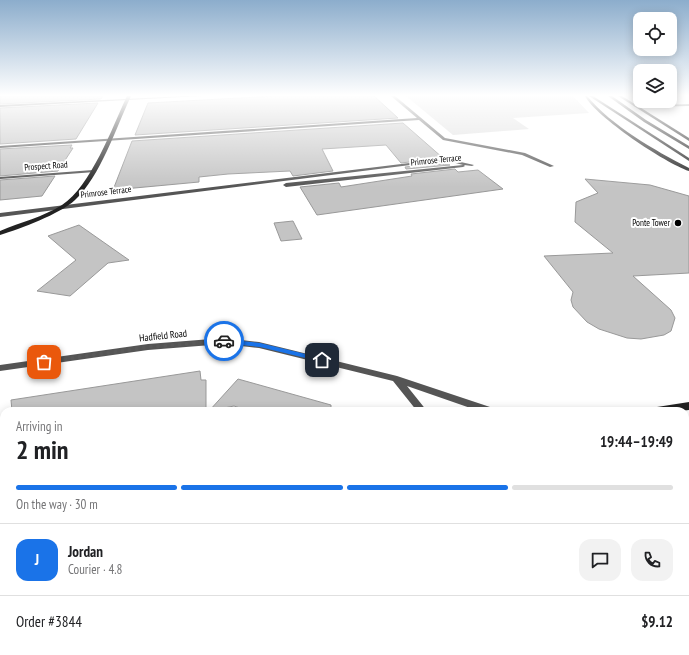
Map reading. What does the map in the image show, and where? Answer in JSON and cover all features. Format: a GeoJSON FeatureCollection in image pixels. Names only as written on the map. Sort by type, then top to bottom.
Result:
{"type":"FeatureCollection","features":[{"type":"Feature","properties":{"kind":"main road"},"geometry":{"type":"LineString","coordinates":[[0,233],[60,207],[80,192],[93,171],[114,127]]}},
{"type":"Feature","properties":{"kind":"main road"},"geometry":{"type":"LineString","coordinates":[[621,127],[666,157],[689,170]]}},
{"type":"Feature","properties":{"kind":"main road"},"geometry":{"type":"LineString","coordinates":[[638,127],[689,160]]}},
{"type":"Feature","properties":{"kind":"main road"},"geometry":{"type":"LineString","coordinates":[[655,127],[689,148]]}},
{"type":"Feature","properties":{"kind":"main road"},"geometry":{"type":"LineString","coordinates":[[668,127],[689,140]]}},
{"type":"Feature","properties":{"kind":"street"},"geometry":{"type":"LineString","coordinates":[[0,147],[307,127]]}},
{"type":"Feature","properties":{"kind":"street"},"geometry":{"type":"LineString","coordinates":[[428,127],[444,139],[524,154],[552,166]]}},
{"type":"Feature","properties":{"kind":"street","name":"Primrose Terrace"},"geometry":{"type":"LineString","coordinates":[[0,214],[215,188],[434,162],[452,161],[472,165],[326,181],[215,188]]}},
{"type":"Feature","properties":{"kind":"street","name":"Prospect Road"},"geometry":{"type":"LineString","coordinates":[[0,178],[93,171]]}},
{"type":"Feature","properties":{"kind":"street","name":"Hadfield Road"},"geometry":{"type":"LineString","coordinates":[[0,368],[148,347],[224,341],[260,345],[292,352],[397,379],[478,407]]}},
{"type":"Feature","properties":{"kind":"street"},"geometry":{"type":"LineString","coordinates":[[397,379],[419,407]]}},
{"type":"Feature","properties":{"kind":"shaded area"},"geometry":{"type":"Polygon","coordinates":[[[443,127],[525,127],[529,129],[453,135],[443,127]]]}},
{"type":"Feature","properties":{"kind":"building"},"geometry":{"type":"Polygon","coordinates":[[[0,127],[84,127],[76,139],[0,144],[0,127]]]}},
{"type":"Feature","properties":{"kind":"building"},"geometry":{"type":"Polygon","coordinates":[[[138,127],[265,127],[135,135],[138,127]]]}},
{"type":"Feature","properties":{"kind":"building"},"geometry":{"type":"Polygon","coordinates":[[[349,127],[407,127],[443,158],[401,163],[386,145],[322,149],[333,171],[293,176],[290,171],[228,174],[199,177],[199,182],[113,190],[132,141],[349,127]]]}},
{"type":"Feature","properties":{"kind":"building"},"geometry":{"type":"Polygon","coordinates":[[[72,145],[70,148],[73,148],[58,171],[0,176],[0,149],[72,145]]]}},
{"type":"Feature","properties":{"kind":"building"},"geometry":{"type":"Polygon","coordinates":[[[434,164],[450,165],[406,169],[405,167],[434,164]]]}},
{"type":"Feature","properties":{"kind":"building"},"geometry":{"type":"Polygon","coordinates":[[[455,169],[458,172],[478,170],[503,189],[317,215],[300,187],[339,183],[341,187],[412,176],[411,174],[455,169]]]}},
{"type":"Feature","properties":{"kind":"building"},"geometry":{"type":"Polygon","coordinates":[[[55,176],[42,196],[0,200],[0,180],[55,176]]]}},
{"type":"Feature","properties":{"kind":"building"},"geometry":{"type":"Polygon","coordinates":[[[585,179],[650,185],[689,196],[689,273],[633,276],[671,310],[675,318],[671,331],[664,335],[641,339],[627,338],[599,329],[587,322],[573,307],[571,300],[573,292],[544,256],[613,253],[575,222],[576,202],[598,193],[585,179]]]}},
{"type":"Feature","properties":{"kind":"building"},"geometry":{"type":"Polygon","coordinates":[[[293,221],[302,239],[281,241],[274,223],[293,221]]]}},
{"type":"Feature","properties":{"kind":"building"},"geometry":{"type":"Polygon","coordinates":[[[79,225],[129,260],[108,263],[70,296],[37,291],[76,260],[48,236],[79,225]]]}},
{"type":"Feature","properties":{"kind":"building"},"geometry":{"type":"Polygon","coordinates":[[[200,371],[201,380],[206,380],[206,407],[12,407],[11,400],[200,371]]]}},
{"type":"Feature","properties":{"kind":"building"},"geometry":{"type":"Polygon","coordinates":[[[238,379],[331,405],[331,407],[213,407],[238,379]]]}},
{"type":"Feature","properties":{"kind":"way so far"},"geometry":{"type":"LineString","coordinates":[[44,362],[148,347],[224,341]]}},
{"type":"Feature","properties":{"kind":"place","name":"Ponte Tower"},"geometry":{"type":"Point","coordinates":[678,223]}},
{"type":"Feature","properties":{"kind":"route"},"geometry":{"type":"LineString","coordinates":[[224,341],[260,345],[322,360]]}}]}
